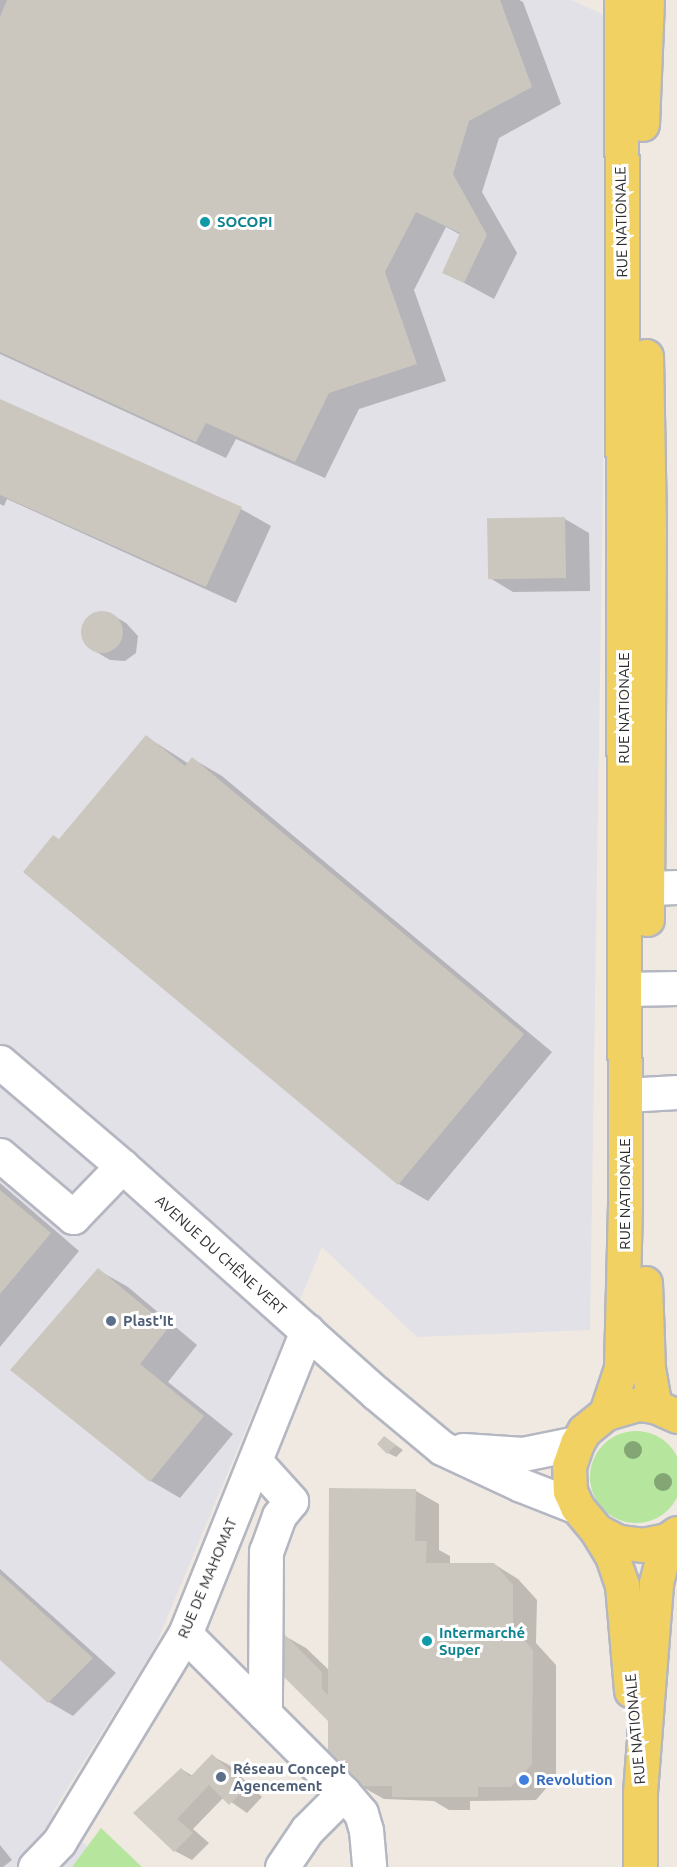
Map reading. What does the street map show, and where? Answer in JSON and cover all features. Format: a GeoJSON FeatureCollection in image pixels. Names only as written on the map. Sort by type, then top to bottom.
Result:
{"type":"FeatureCollection","features":[{"type":"Feature","properties":{"kind":"main road","name":"RUE NATIONALE"},"geometry":{"type":"LineString","coordinates":[[621,0],[633,46]]}},
{"type":"Feature","properties":{"kind":"main road","name":"RUE NATIONALE"},"geometry":{"type":"LineString","coordinates":[[606,1413],[621,1368],[634,1205],[635,989],[650,888],[625,530],[633,46],[646,0]]}},
{"type":"Feature","properties":{"kind":"main road","name":"RUE NATIONALE"},"geometry":{"type":"LineString","coordinates":[[634,1205],[648,1368],[666,1411]]}},
{"type":"Feature","properties":{"kind":"main road"},"geometry":{"type":"LineString","coordinates":[[577,1443],[594,1421],[606,1413],[638,1404],[666,1411]]}},
{"type":"Feature","properties":{"kind":"main road","name":"RUE NATIONALE"},"geometry":{"type":"LineString","coordinates":[[577,1443],[569,1466],[570,1491],[612,1556],[621,1585],[640,1792]]}},
{"type":"Feature","properties":{"kind":"main road"},"geometry":{"type":"LineString","coordinates":[[587,1519],[619,1542],[643,1545],[672,1536]]}},
{"type":"Feature","properties":{"kind":"main road","name":"RUE NATIONALE"},"geometry":{"type":"LineString","coordinates":[[640,1792],[656,1583],[672,1536]]}},
{"type":"Feature","properties":{"kind":"main road"},"geometry":{"type":"LineString","coordinates":[[640,1792],[640,1867]]}},
{"type":"Feature","properties":{"kind":"street"},"geometry":{"type":"LineString","coordinates":[[635,989],[677,988]]}},
{"type":"Feature","properties":{"kind":"street","name":"AVENUE DU CHÊNE VERT"},"geometry":{"type":"LineString","coordinates":[[0,1062],[122,1166],[442,1448],[587,1519]]}},
{"type":"Feature","properties":{"kind":"street"},"geometry":{"type":"LineString","coordinates":[[634,1094],[677,1092]]}},
{"type":"Feature","properties":{"kind":"street"},"geometry":{"type":"LineString","coordinates":[[0,1155],[73,1217],[122,1166]]}},
{"type":"Feature","properties":{"kind":"street","name":"RUE DE MAHOMAT"},"geometry":{"type":"LineString","coordinates":[[35,1867],[59,1842],[185,1634],[307,1331]]}},
{"type":"Feature","properties":{"kind":"street"},"geometry":{"type":"LineString","coordinates":[[442,1448],[523,1454],[577,1443]]}},
{"type":"Feature","properties":{"kind":"street"},"geometry":{"type":"LineString","coordinates":[[255,1461],[291,1501],[279,1516],[266,1551],[265,1714]]}},
{"type":"Feature","properties":{"kind":"street"},"geometry":{"type":"LineString","coordinates":[[185,1634],[353,1803],[366,1830],[369,1867]]}},
{"type":"Feature","properties":{"kind":"street"},"geometry":{"type":"LineString","coordinates":[[282,1867],[307,1830],[353,1803]]}},
{"type":"Feature","properties":{"kind":"shaded area"},"geometry":{"type":"Polygon","coordinates":[[[0,0],[572,0],[610,18],[590,1330],[417,1337],[322,1247],[155,1647],[52,1813],[109,1867],[0,1867],[0,0]]]}},
{"type":"Feature","properties":{"kind":"green space"},"geometry":{"type":"Polygon","coordinates":[[[636,1431],[654,1435],[668,1445],[678,1459],[682,1477],[678,1495],[668,1509],[654,1519],[636,1523],[618,1519],[604,1509],[594,1495],[590,1477],[594,1459],[604,1445],[618,1435],[636,1431]]]}},
{"type":"Feature","properties":{"kind":"green space"},"geometry":{"type":"Polygon","coordinates":[[[101,1828],[142,1867],[72,1867],[101,1828]]]}},
{"type":"Feature","properties":{"kind":"building","name":"SOCOPI"},"geometry":{"type":"Polygon","coordinates":[[[7,0],[500,0],[532,87],[469,121],[453,174],[487,235],[464,283],[442,273],[460,233],[416,212],[385,272],[417,364],[329,393],[295,462],[206,423],[196,442],[0,352],[0,17],[7,0]]]}},
{"type":"Feature","properties":{"kind":"building"},"geometry":{"type":"Polygon","coordinates":[[[0,399],[242,507],[206,587],[0,495],[0,399]]]}},
{"type":"Feature","properties":{"kind":"building"},"geometry":{"type":"Polygon","coordinates":[[[565,517],[566,578],[488,579],[487,518],[565,517]]]}},
{"type":"Feature","properties":{"kind":"building"},"geometry":{"type":"Polygon","coordinates":[[[102,611],[110,612],[117,617],[122,624],[122,640],[117,647],[110,652],[102,653],[94,652],[87,647],[82,640],[81,632],[82,624],[87,617],[94,612],[102,611]]]}},
{"type":"Feature","properties":{"kind":"building"},"geometry":{"type":"Polygon","coordinates":[[[146,735],[185,766],[192,757],[524,1034],[398,1185],[23,872],[53,835],[59,839],[146,735]]]}},
{"type":"Feature","properties":{"kind":"building"},"geometry":{"type":"Polygon","coordinates":[[[0,1190],[51,1233],[0,1294],[0,1190]]]}},
{"type":"Feature","properties":{"kind":"building"},"geometry":{"type":"Polygon","coordinates":[[[98,1268],[169,1327],[140,1364],[204,1416],[150,1482],[10,1370],[98,1268]]]}},
{"type":"Feature","properties":{"kind":"building"},"geometry":{"type":"Polygon","coordinates":[[[384,1436],[396,1445],[387,1454],[377,1444],[384,1436]]]}},
{"type":"Feature","properties":{"kind":"building","name":"Intermarché Super"},"geometry":{"type":"Polygon","coordinates":[[[329,1488],[416,1489],[415,1541],[427,1541],[426,1563],[494,1563],[513,1585],[513,1628],[533,1650],[532,1764],[511,1787],[478,1787],[478,1797],[392,1797],[392,1786],[358,1786],[328,1756],[328,1721],[282,1675],[282,1632],[322,1672],[322,1689],[328,1695],[329,1488]]]}},
{"type":"Feature","properties":{"kind":"building"},"geometry":{"type":"Polygon","coordinates":[[[0,1574],[93,1658],[48,1703],[0,1660],[0,1574]]]}},
{"type":"Feature","properties":{"kind":"building"},"geometry":{"type":"Polygon","coordinates":[[[212,1754],[247,1787],[229,1805],[209,1785],[177,1819],[193,1833],[174,1852],[133,1813],[181,1768],[190,1777],[212,1754]]]}},
{"type":"Feature","properties":{"kind":"place","name":"SOCOPI"},"geometry":{"type":"Point","coordinates":[205,222]}},
{"type":"Feature","properties":{"kind":"place","name":"Plast'It"},"geometry":{"type":"Point","coordinates":[111,1321]}},
{"type":"Feature","properties":{"kind":"place","name":"Intermarché Super"},"geometry":{"type":"Point","coordinates":[427,1641]}},
{"type":"Feature","properties":{"kind":"place","name":"Réseau Concept Agencement"},"geometry":{"type":"Point","coordinates":[221,1777]}},
{"type":"Feature","properties":{"kind":"place","name":"Revolution"},"geometry":{"type":"Point","coordinates":[524,1780]}}]}
